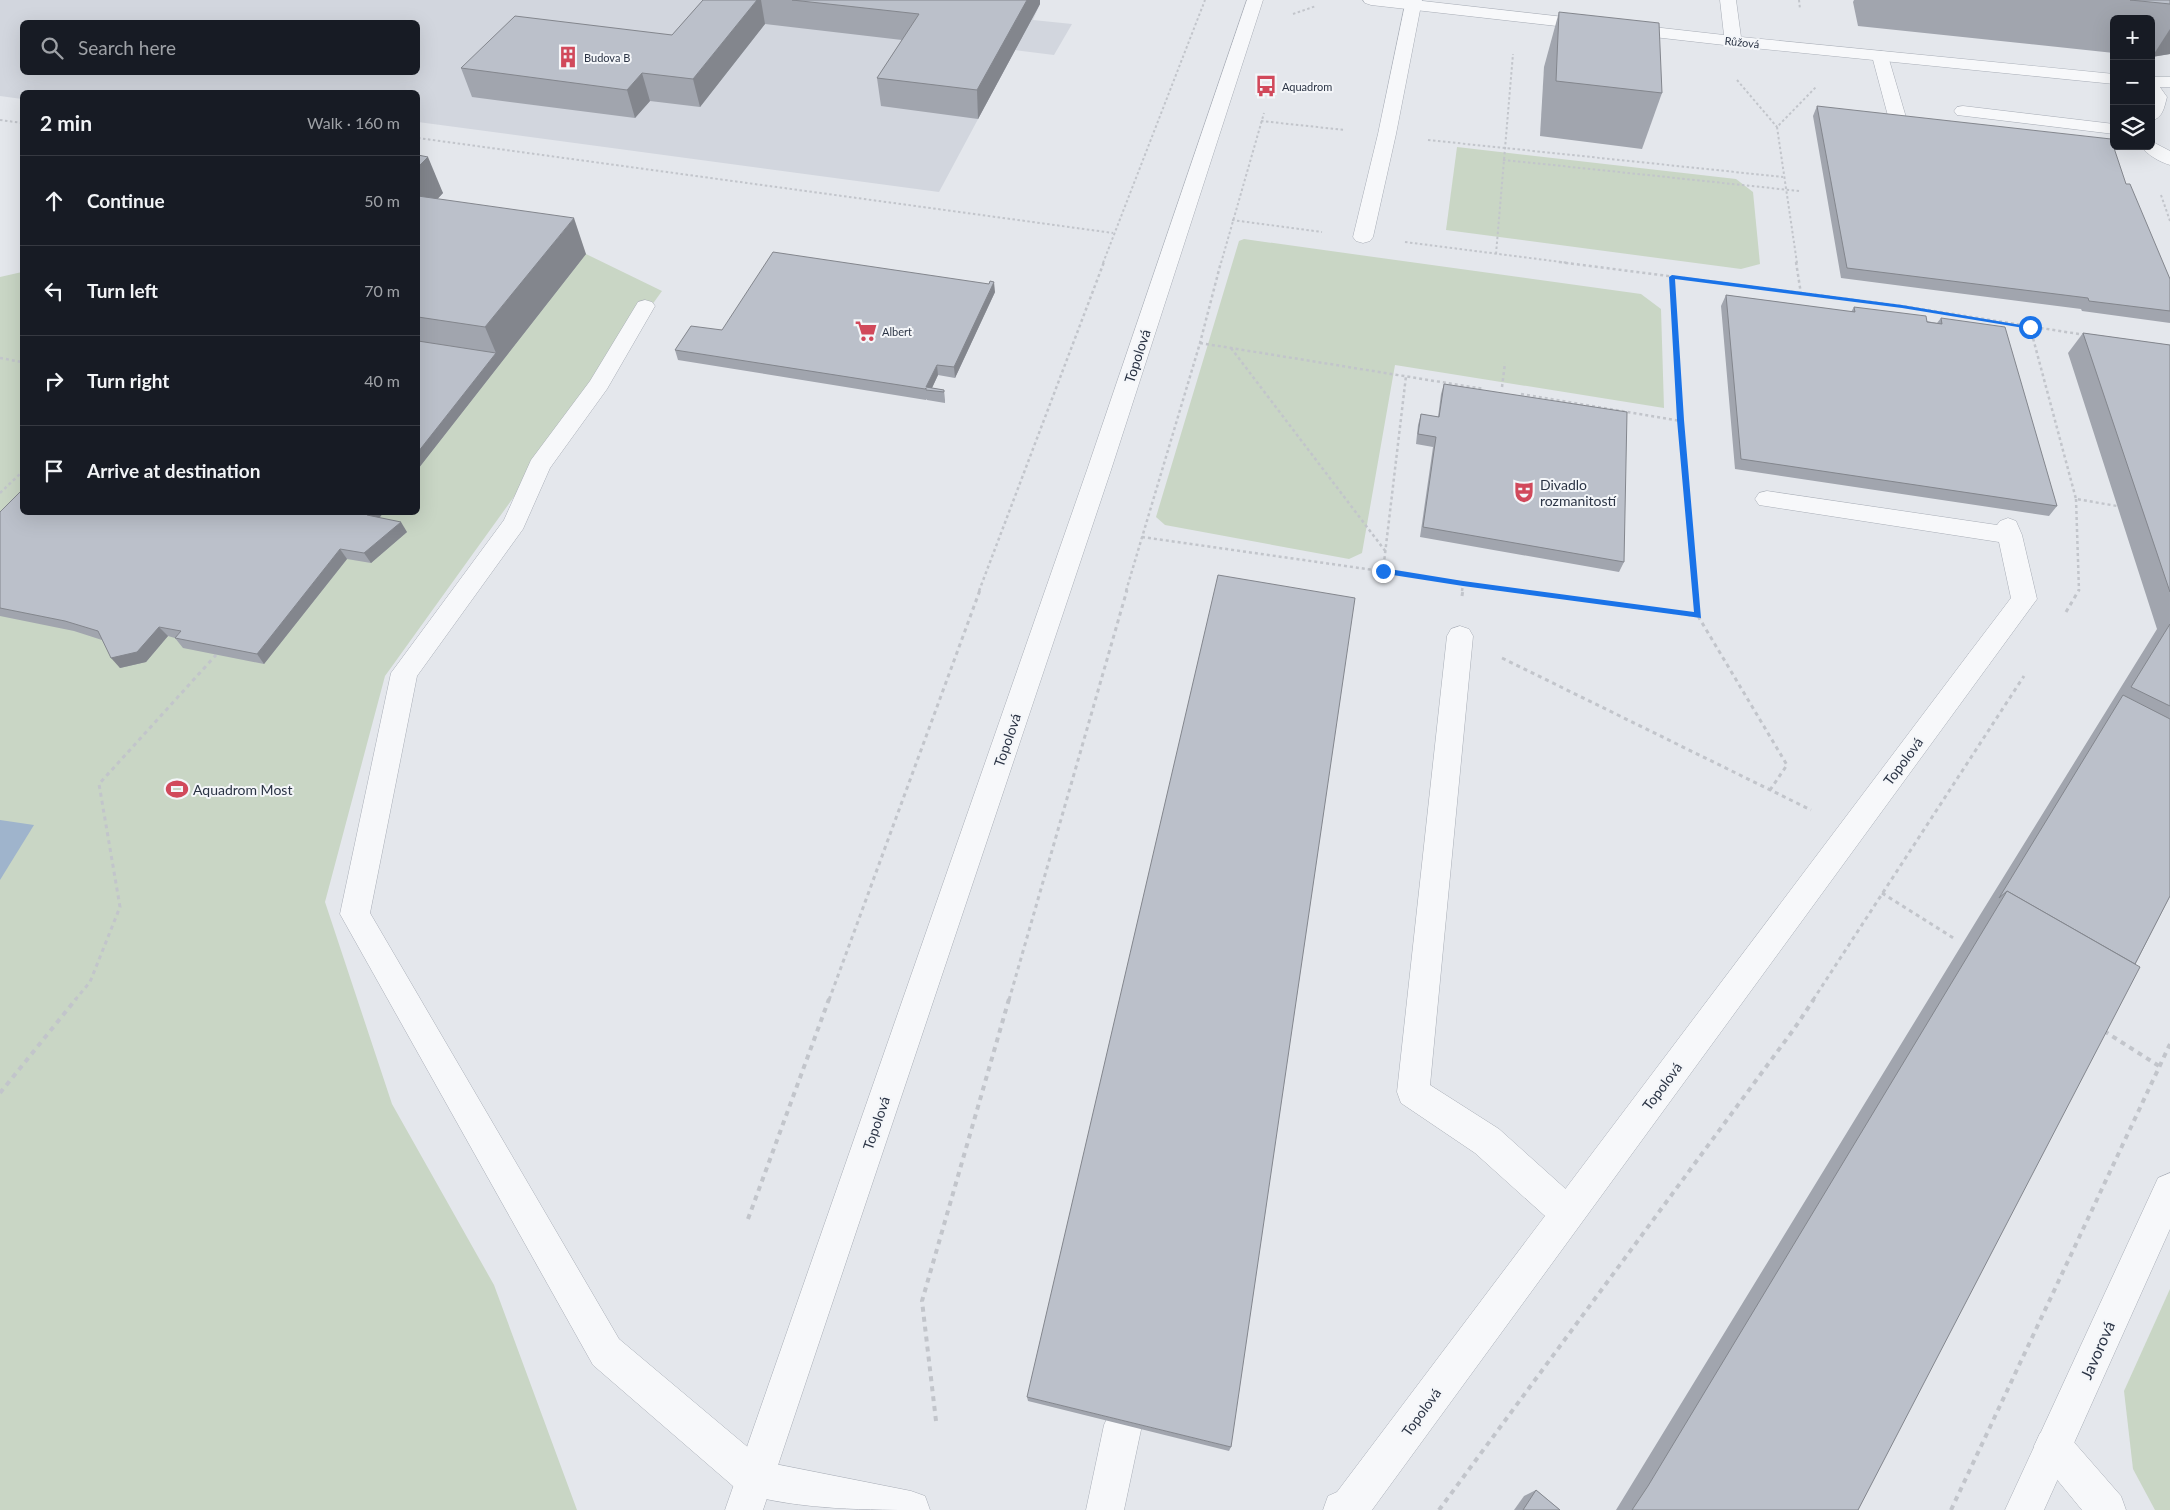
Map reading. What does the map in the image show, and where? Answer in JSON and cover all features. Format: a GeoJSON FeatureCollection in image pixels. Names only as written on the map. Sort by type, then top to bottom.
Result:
{"type":"FeatureCollection","features":[{"type":"Feature","properties":{"kind":"street","name":"Topolová"},"geometry":{"type":"LineString","coordinates":[[750,1494],[1099,470],[1255,0]]}},
{"type":"Feature","properties":{"kind":"street","name":"Růžová"},"geometry":{"type":"LineString","coordinates":[[1372,0],[1414,3],[1702,38],[2110,79]]}},
{"type":"Feature","properties":{"kind":"street"},"geometry":{"type":"LineString","coordinates":[[1728,0],[1733,41]]}},
{"type":"Feature","properties":{"kind":"street"},"geometry":{"type":"LineString","coordinates":[[1363,237],[1387,134],[1414,3]]}},
{"type":"Feature","properties":{"kind":"street"},"geometry":{"type":"LineString","coordinates":[[1880,56],[1901,130]]}},
{"type":"Feature","properties":{"kind":"street"},"geometry":{"type":"LineString","coordinates":[[2155,82],[2170,82]]}},
{"type":"Feature","properties":{"kind":"street"},"geometry":{"type":"LineString","coordinates":[[2155,93],[2158,97],[2155,110]]}},
{"type":"Feature","properties":{"kind":"street"},"geometry":{"type":"LineString","coordinates":[[1963,111],[2110,129]]}},
{"type":"Feature","properties":{"kind":"street"},"geometry":{"type":"LineString","coordinates":[[2155,149],[2170,159]]}},
{"type":"Feature","properties":{"kind":"street"},"geometry":{"type":"LineString","coordinates":[[645,306],[599,384],[539,466],[515,523],[404,674],[356,914],[606,1352],[750,1494],[911,1510]]}},
{"type":"Feature","properties":{"kind":"street","name":"Topolová"},"geometry":{"type":"LineString","coordinates":[[1342,1510],[1351,1506],[2024,599],[2009,531],[1766,499]]}},
{"type":"Feature","properties":{"kind":"street"},"geometry":{"type":"LineString","coordinates":[[1460,636],[1413,1092],[1486,1141],[1567,1213]]}},
{"type":"Feature","properties":{"kind":"street","name":"Javorová"},"geometry":{"type":"LineString","coordinates":[[2024,1510],[2170,1190]]}},
{"type":"Feature","properties":{"kind":"street"},"geometry":{"type":"LineString","coordinates":[[1105,1510],[1123,1425]]}},
{"type":"Feature","properties":{"kind":"street"},"geometry":{"type":"LineString","coordinates":[[2053,1446],[2107,1510]]}},
{"type":"Feature","properties":{"kind":"path"},"geometry":{"type":"LineString","coordinates":[[748,1219],[1028,458],[1113,233],[1205,0]]}},
{"type":"Feature","properties":{"kind":"path"},"geometry":{"type":"LineString","coordinates":[[1799,0],[1800,10]]}},
{"type":"Feature","properties":{"kind":"path"},"geometry":{"type":"LineString","coordinates":[[1292,14],[1316,6]]}},
{"type":"Feature","properties":{"kind":"path"},"geometry":{"type":"LineString","coordinates":[[1496,254],[1517,16]]}},
{"type":"Feature","properties":{"kind":"path"},"geometry":{"type":"LineString","coordinates":[[1702,38],[1777,127],[1801,294]]}},
{"type":"Feature","properties":{"kind":"path"},"geometry":{"type":"LineString","coordinates":[[1777,127],[1849,53]]}},
{"type":"Feature","properties":{"kind":"path"},"geometry":{"type":"LineString","coordinates":[[936,1421],[922,1301],[1142,537],[1200,343],[1232,220],[1264,112]]}},
{"type":"Feature","properties":{"kind":"path"},"geometry":{"type":"LineString","coordinates":[[0,120],[20,123]]}},
{"type":"Feature","properties":{"kind":"path"},"geometry":{"type":"LineString","coordinates":[[1261,121],[1387,134],[1504,149],[1783,177]]}},
{"type":"Feature","properties":{"kind":"path"},"geometry":{"type":"LineString","coordinates":[[420,138],[1113,233]]}},
{"type":"Feature","properties":{"kind":"path"},"geometry":{"type":"LineString","coordinates":[[1503,160],[1799,191]]}},
{"type":"Feature","properties":{"kind":"path"},"geometry":{"type":"LineString","coordinates":[[1232,220],[1902,306],[2088,336]]}},
{"type":"Feature","properties":{"kind":"path"},"geometry":{"type":"LineString","coordinates":[[1672,277],[1681,420],[1698,616],[1788,765],[1769,790]]}},
{"type":"Feature","properties":{"kind":"path"},"geometry":{"type":"LineString","coordinates":[[2030,327],[2076,499],[2079,592],[2063,617]]}},
{"type":"Feature","properties":{"kind":"path"},"geometry":{"type":"LineString","coordinates":[[1200,343],[1484,389]]}},
{"type":"Feature","properties":{"kind":"path"},"geometry":{"type":"LineString","coordinates":[[1230,348],[1386,552]]}},
{"type":"Feature","properties":{"kind":"path"},"geometry":{"type":"LineString","coordinates":[[0,358],[20,362]]}},
{"type":"Feature","properties":{"kind":"path"},"geometry":{"type":"LineString","coordinates":[[1502,387],[1505,363]]}},
{"type":"Feature","properties":{"kind":"path"},"geometry":{"type":"LineString","coordinates":[[1383,571],[1406,376]]}},
{"type":"Feature","properties":{"kind":"path"},"geometry":{"type":"LineString","coordinates":[[1521,394],[1681,420]]}},
{"type":"Feature","properties":{"kind":"path"},"geometry":{"type":"LineString","coordinates":[[0,493],[20,474]]}},
{"type":"Feature","properties":{"kind":"path"},"geometry":{"type":"LineString","coordinates":[[2076,499],[2117,506]]}},
{"type":"Feature","properties":{"kind":"path"},"geometry":{"type":"LineString","coordinates":[[1142,537],[1698,616]]}},
{"type":"Feature","properties":{"kind":"path"},"geometry":{"type":"LineString","coordinates":[[1460,636],[1852,831]]}},
{"type":"Feature","properties":{"kind":"path"},"geometry":{"type":"LineString","coordinates":[[0,1094],[90,982],[120,907],[99,784],[216,655]]}},
{"type":"Feature","properties":{"kind":"path"},"geometry":{"type":"LineString","coordinates":[[1439,1510],[1794,1029],[2030,668]]}},
{"type":"Feature","properties":{"kind":"path"},"geometry":{"type":"LineString","coordinates":[[1882,893],[1955,939]]}},
{"type":"Feature","properties":{"kind":"path"},"geometry":{"type":"LineString","coordinates":[[2101,1030],[2159,1066]]}},
{"type":"Feature","properties":{"kind":"path"},"geometry":{"type":"LineString","coordinates":[[1951,1510],[2170,1044]]}},
{"type":"Feature","properties":{"kind":"shaded area"},"geometry":{"type":"Polygon","coordinates":[[[0,0],[1038,0],[1040,4],[1033,20],[1072,24],[1054,55],[1015,50],[939,192],[420,122],[420,90],[20,90],[20,99],[0,96],[0,0]]]}},
{"type":"Feature","properties":{"kind":"green space"},"geometry":{"type":"Polygon","coordinates":[[[1457,147],[1736,179],[1753,192],[1760,264],[1741,269],[1446,230],[1457,147]]]}},
{"type":"Feature","properties":{"kind":"green space","name":"Aquadrom Most"},"geometry":{"type":"Polygon","coordinates":[[[420,230],[586,254],[662,291],[385,676],[325,902],[392,1104],[494,1285],[577,1510],[0,1510],[0,277],[20,272],[20,515],[420,515],[420,230]]]}},
{"type":"Feature","properties":{"kind":"green space"},"geometry":{"type":"Polygon","coordinates":[[[1244,239],[1641,294],[1661,309],[1664,408],[1395,365],[1362,553],[1349,559],[1165,525],[1156,517],[1239,241],[1244,239]]]}},
{"type":"Feature","properties":{"kind":"green space"},"geometry":{"type":"Polygon","coordinates":[[[2170,1289],[2170,1510],[2155,1510],[2133,1469],[2124,1391],[2170,1289]]]}},
{"type":"Feature","properties":{"kind":"water"},"geometry":{"type":"Polygon","coordinates":[[[0,820],[34,825],[0,880],[0,820]]]}},
{"type":"Feature","properties":{"kind":"building"},"geometry":{"type":"Polygon","coordinates":[[[703,0],[757,0],[693,79],[642,73],[627,90],[461,68],[515,16],[672,35],[703,0]]]}},
{"type":"Feature","properties":{"kind":"building"},"geometry":{"type":"Polygon","coordinates":[[[792,0],[1027,0],[977,90],[877,78],[919,14],[792,0]]]}},
{"type":"Feature","properties":{"kind":"building"},"geometry":{"type":"Polygon","coordinates":[[[2130,0],[2170,0],[2170,4],[2130,0]]]}},
{"type":"Feature","properties":{"kind":"building"},"geometry":{"type":"Polygon","coordinates":[[[1559,12],[1659,23],[1662,93],[1556,81],[1559,12]]]}},
{"type":"Feature","properties":{"kind":"building"},"geometry":{"type":"Polygon","coordinates":[[[1817,106],[2110,139],[2110,150],[2115,150],[2126,184],[2130,184],[2170,279],[2170,311],[2089,301],[2088,298],[1847,268],[1817,106]]]}},
{"type":"Feature","properties":{"kind":"building"},"geometry":{"type":"Polygon","coordinates":[[[420,155],[428,157],[420,165],[420,155]]]}},
{"type":"Feature","properties":{"kind":"building"},"geometry":{"type":"Polygon","coordinates":[[[420,196],[574,218],[485,327],[420,317],[420,196]]]}},
{"type":"Feature","properties":{"kind":"building"},"geometry":{"type":"Polygon","coordinates":[[[773,252],[989,284],[990,281],[994,282],[954,367],[937,365],[926,387],[944,390],[944,392],[675,350],[691,326],[722,330],[773,252]]]}},
{"type":"Feature","properties":{"kind":"building"},"geometry":{"type":"Polygon","coordinates":[[[1726,295],[1855,312],[1854,307],[1926,316],[1927,322],[1942,324],[1941,318],[2005,327],[2057,506],[1741,459],[1726,295]]]}},
{"type":"Feature","properties":{"kind":"building"},"geometry":{"type":"Polygon","coordinates":[[[2083,333],[2170,345],[2170,592],[2083,333]]]}},
{"type":"Feature","properties":{"kind":"building"},"geometry":{"type":"Polygon","coordinates":[[[420,341],[496,353],[420,449],[420,341]]]}},
{"type":"Feature","properties":{"kind":"building","name":"Divadlo rozmanitostí"},"geometry":{"type":"Polygon","coordinates":[[[1444,384],[1627,412],[1624,562],[1423,527],[1436,437],[1418,434],[1421,414],[1439,417],[1444,384]]]}},
{"type":"Feature","properties":{"kind":"building"},"geometry":{"type":"Polygon","coordinates":[[[20,492],[20,515],[367,515],[401,522],[364,553],[340,549],[257,654],[175,638],[181,631],[159,627],[137,652],[111,658],[98,631],[65,621],[0,608],[0,512],[20,492]]]}},
{"type":"Feature","properties":{"kind":"building"},"geometry":{"type":"Polygon","coordinates":[[[1218,575],[1355,598],[1231,1447],[1027,1397],[1218,575]]]}},
{"type":"Feature","properties":{"kind":"building"},"geometry":{"type":"Polygon","coordinates":[[[2170,624],[2170,706],[2131,687],[2170,624]]]}},
{"type":"Feature","properties":{"kind":"building"},"geometry":{"type":"Polygon","coordinates":[[[2123,695],[2170,719],[2170,896],[2135,964],[2007,891],[1999,898],[2123,695]]]}},
{"type":"Feature","properties":{"kind":"building"},"geometry":{"type":"Polygon","coordinates":[[[2007,891],[2140,967],[1858,1510],[1632,1510],[1648,1486],[2007,891]]]}},
{"type":"Feature","properties":{"kind":"building"},"geometry":{"type":"Polygon","coordinates":[[[1536,1490],[1560,1510],[1523,1510],[1536,1490]]]}},
{"type":"Feature","properties":{"kind":"place","name":"Budova B"},"geometry":{"type":"Point","coordinates":[568,57]}},
{"type":"Feature","properties":{"kind":"place","name":"Aquadrom"},"geometry":{"type":"Point","coordinates":[1266,86]}},
{"type":"Feature","properties":{"kind":"place","name":"Albert"},"geometry":{"type":"Point","coordinates":[866,331]}},
{"type":"Feature","properties":{"kind":"place","name":"Divadlo rozmanitostí"},"geometry":{"type":"Point","coordinates":[1524,492]}},
{"type":"Feature","properties":{"kind":"place","name":"Aquadrom Most"},"geometry":{"type":"Point","coordinates":[177,789]}},
{"type":"Feature","properties":{"kind":"route"},"geometry":{"type":"LineString","coordinates":[[1383,571],[1463,584],[1698,616],[1681,420],[1672,277],[1902,306],[2030,327]]}}]}
